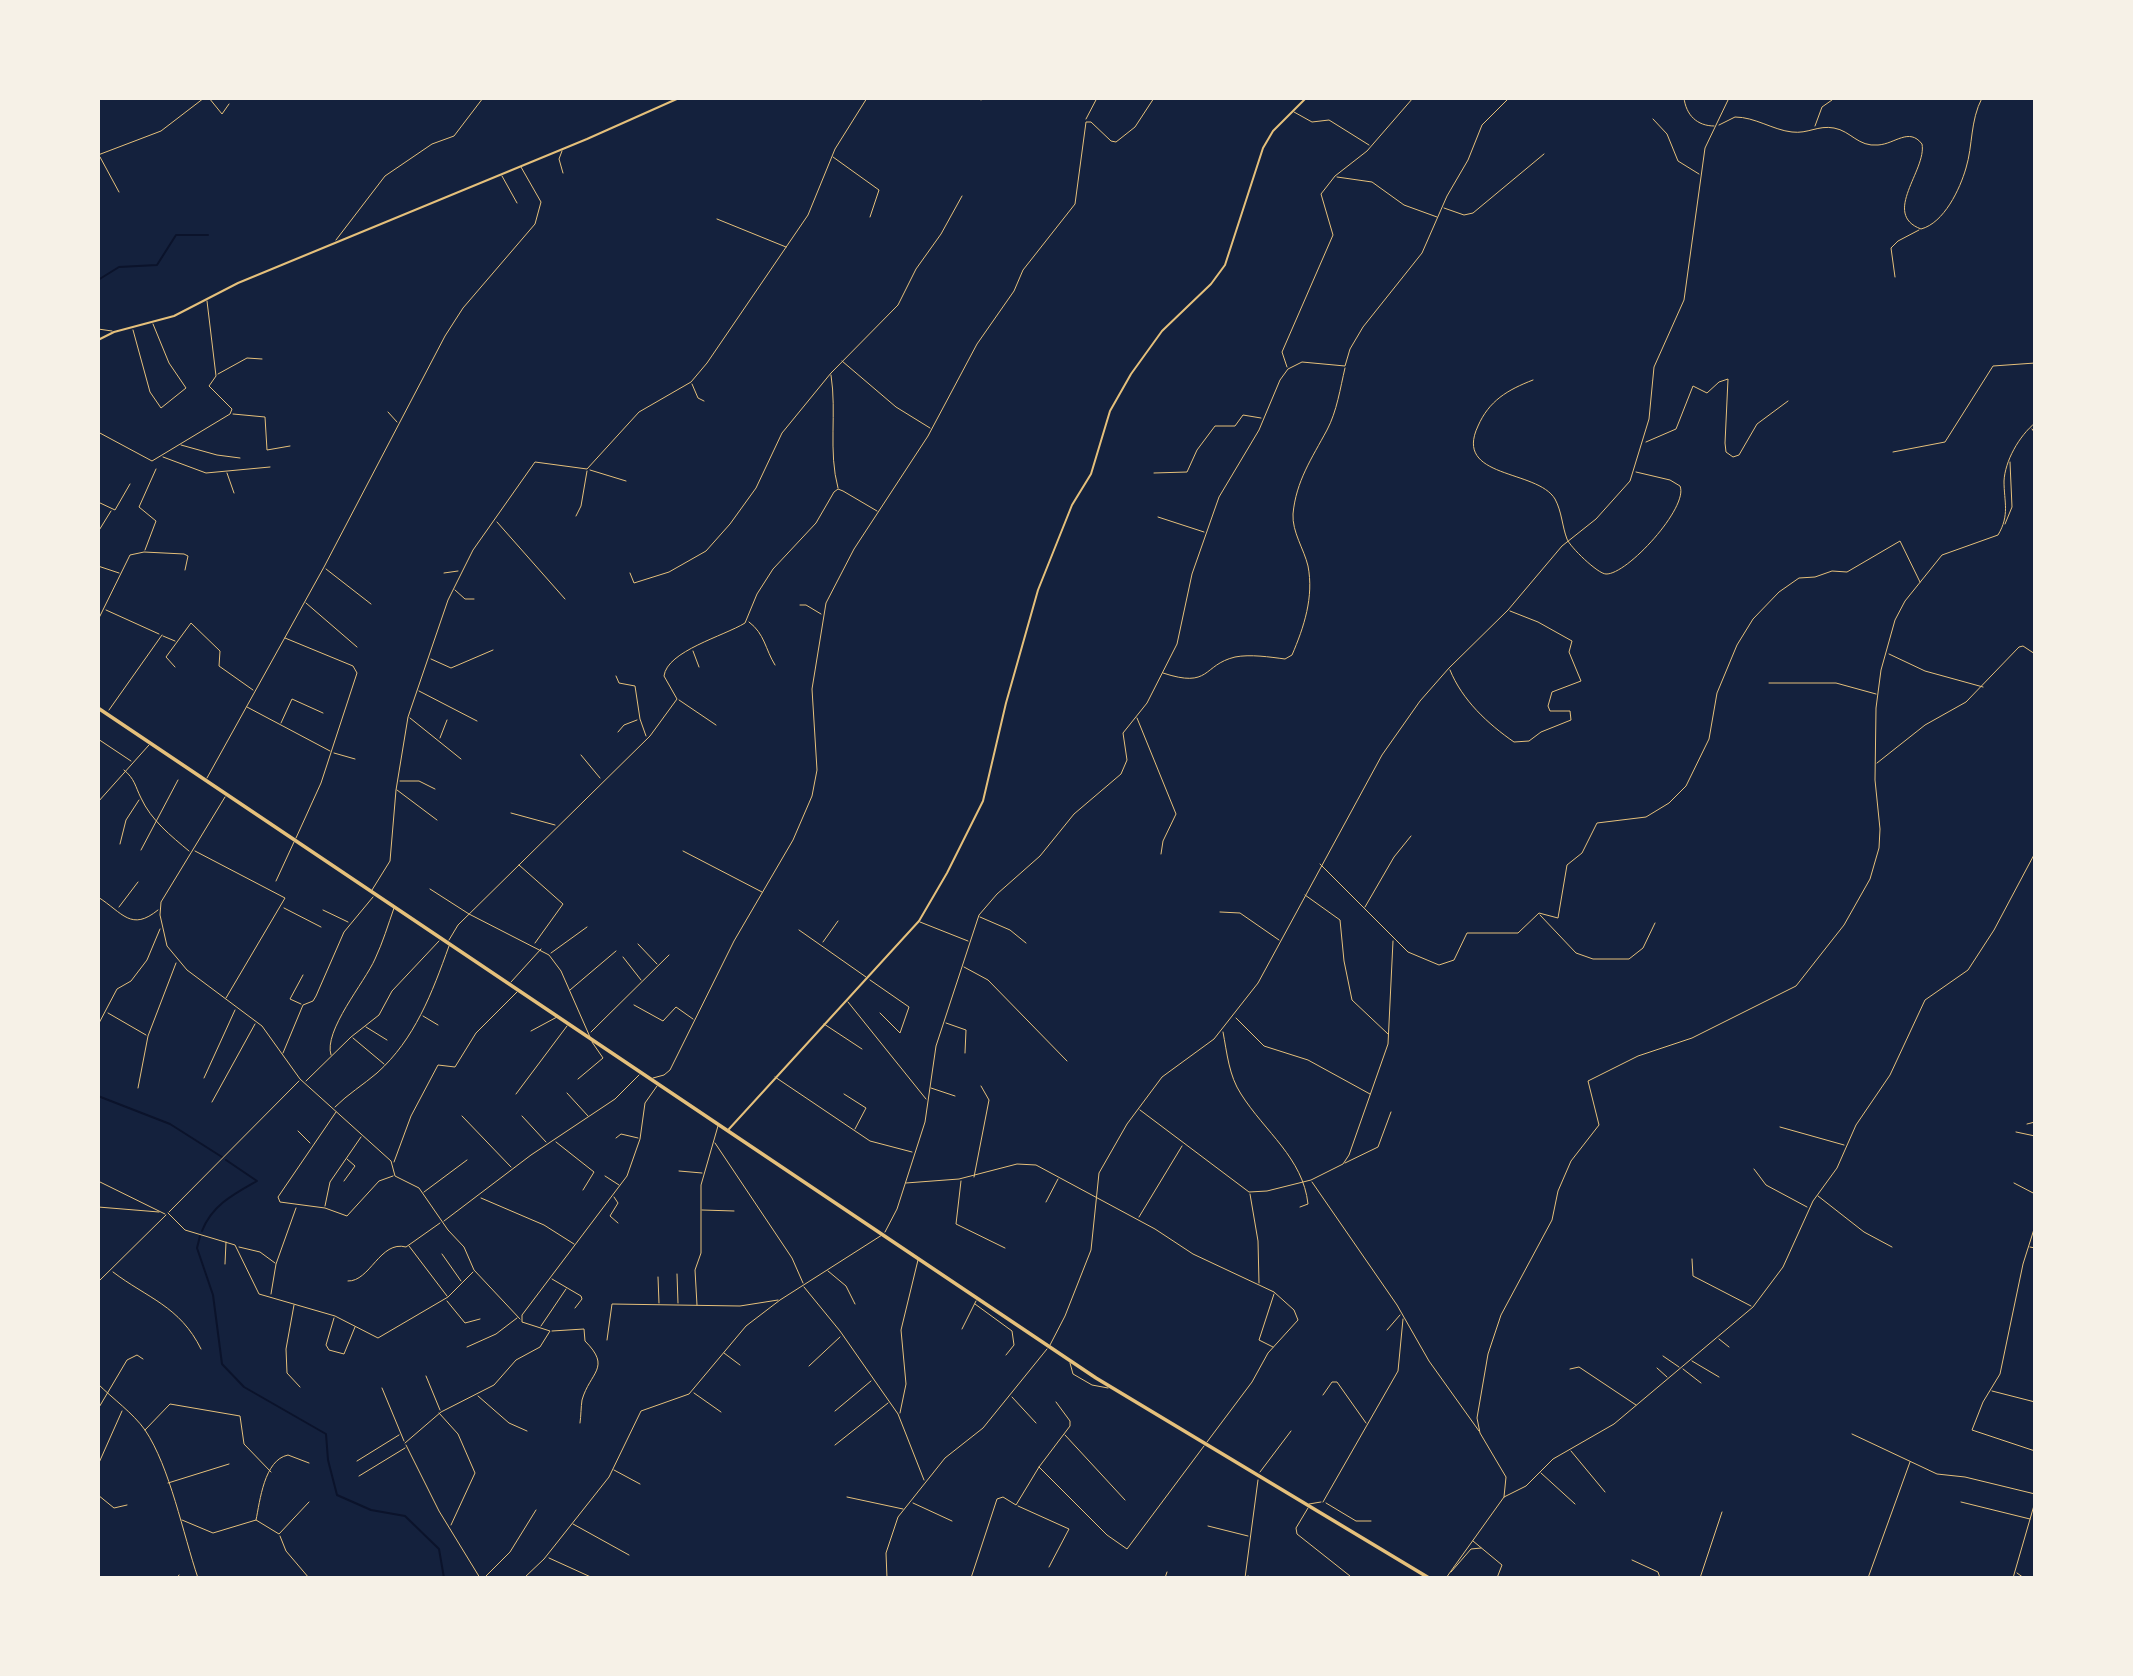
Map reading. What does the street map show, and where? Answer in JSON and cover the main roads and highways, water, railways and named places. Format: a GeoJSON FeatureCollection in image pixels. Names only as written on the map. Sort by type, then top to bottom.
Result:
{"type":"FeatureCollection","features":[{"type":"Feature","properties":{"kind":"highway"},"geometry":{"type":"LineString","coordinates":[[98,708],[1111,1387],[1429,1578]]}},
{"type":"Feature","properties":{"kind":"waterway"},"geometry":{"type":"LineString","coordinates":[[98,280],[119,267],[157,265],[176,235],[208,235]]}},
{"type":"Feature","properties":{"kind":"waterway"},"geometry":{"type":"LineString","coordinates":[[98,1096],[170,1124],[222,1157]]}},
{"type":"Feature","properties":{"kind":"waterway"},"geometry":{"type":"LineString","coordinates":[[202,1231],[218,1207],[257,1181],[226,1160]]}},
{"type":"Feature","properties":{"kind":"waterway"},"geometry":{"type":"LineString","coordinates":[[200,1236],[197,1248],[213,1295],[222,1364],[244,1387],[326,1434],[328,1460],[337,1495],[371,1510],[405,1516],[439,1549],[444,1578]]}}]}
